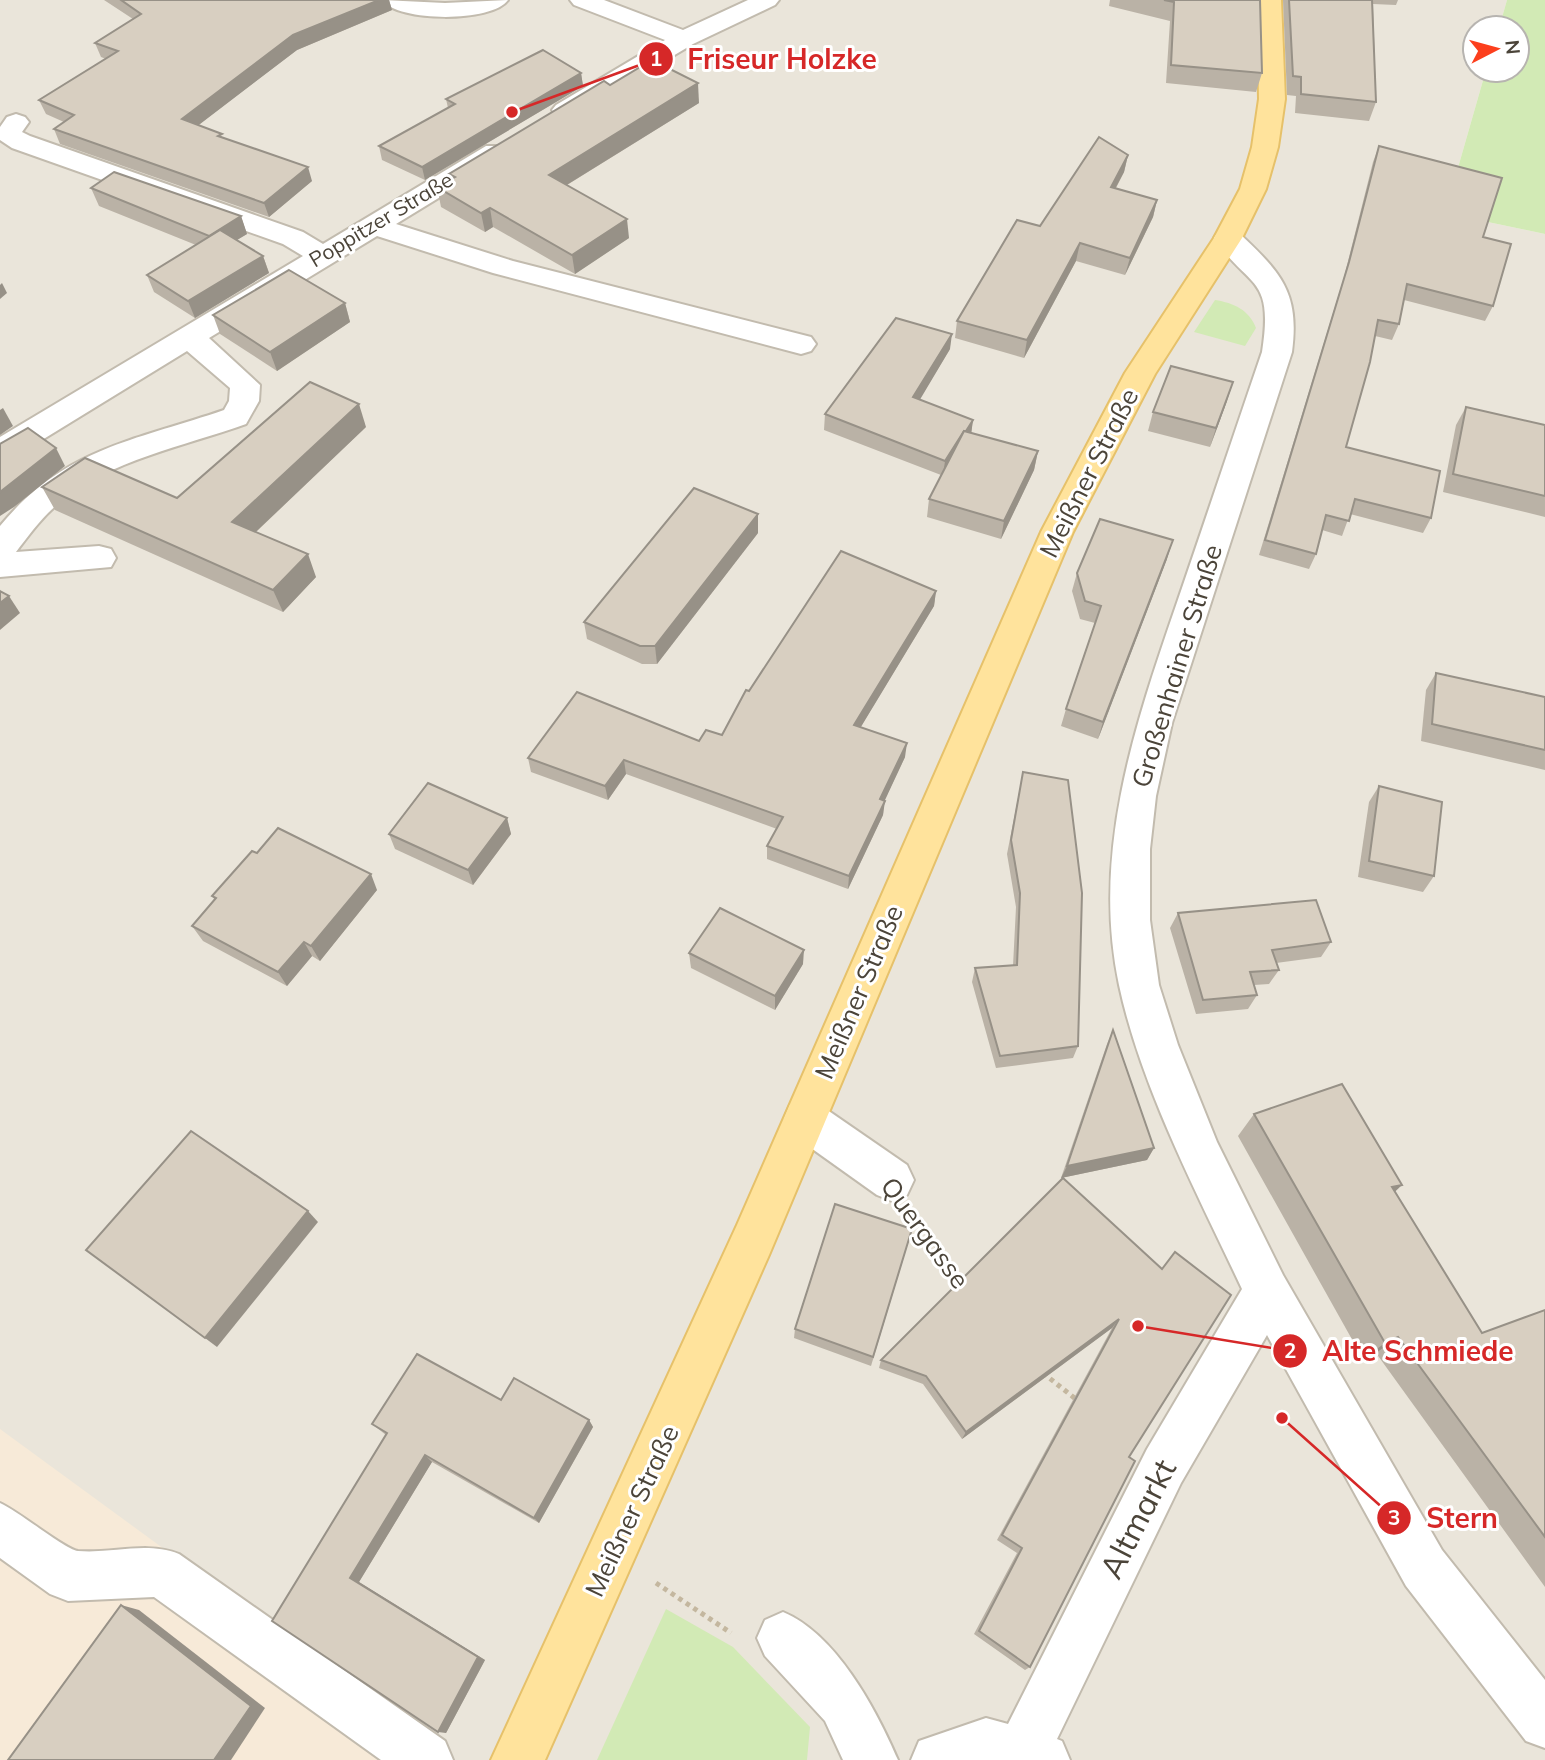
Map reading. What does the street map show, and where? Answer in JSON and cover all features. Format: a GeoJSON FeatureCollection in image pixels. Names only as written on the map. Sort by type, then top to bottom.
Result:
{"type":"FeatureCollection","features":[{"type":"Feature","properties":{"kind":"main road"},"geometry":{"type":"LineString","coordinates":[[1228,237],[1254,189],[1265,148],[1272,99],[1269,0]]}},
{"type":"Feature","properties":{"kind":"main road","name":"Meißner Straße"},"geometry":{"type":"LineString","coordinates":[[518,1760],[805,1119],[1057,532],[1140,373],[1228,237]]}},
{"type":"Feature","properties":{"kind":"street"},"geometry":{"type":"LineString","coordinates":[[394,0],[430,11],[482,7],[496,0]]}},
{"type":"Feature","properties":{"kind":"street"},"geometry":{"type":"LineString","coordinates":[[582,0],[684,39]]}},
{"type":"Feature","properties":{"kind":"street"},"geometry":{"type":"LineString","coordinates":[[543,123],[684,39],[767,0]]}},
{"type":"Feature","properties":{"kind":"street"},"geometry":{"type":"LineString","coordinates":[[16,122],[8,134],[21,142],[293,238],[321,255]]}},
{"type":"Feature","properties":{"kind":"street","name":"Poppitzer Straße"},"geometry":{"type":"LineString","coordinates":[[0,451],[519,137]]}},
{"type":"Feature","properties":{"kind":"street"},"geometry":{"type":"LineString","coordinates":[[372,225],[503,267],[801,344]]}},
{"type":"Feature","properties":{"kind":"street","name":"Großenhainer Straße"},"geometry":{"type":"LineString","coordinates":[[1228,237],[1276,289],[1282,307],[1282,325],[1272,365],[1154,723],[1137,796],[1130,849],[1130,920],[1139,985],[1157,1045],[1199,1152],[1267,1291],[1424,1568],[1545,1722]]}},
{"type":"Feature","properties":{"kind":"street"},"geometry":{"type":"LineString","coordinates":[[0,549],[46,496],[78,473],[188,431],[235,417],[244,401],[245,385],[188,337]]}},
{"type":"Feature","properties":{"kind":"street"},"geometry":{"type":"LineString","coordinates":[[0,565],[99,558]]}},
{"type":"Feature","properties":{"kind":"street","name":"Quergasse"},"geometry":{"type":"LineString","coordinates":[[805,1119],[892,1180]]}},
{"type":"Feature","properties":{"kind":"street","name":"Altmarkt"},"geometry":{"type":"LineString","coordinates":[[1017,1752],[1164,1465],[1267,1291]]}},
{"type":"Feature","properties":{"kind":"street"},"geometry":{"type":"LineString","coordinates":[[0,1528],[68,1576],[161,1572],[426,1760]]}},
{"type":"Feature","properties":{"kind":"street"},"geometry":{"type":"LineString","coordinates":[[783,1638],[843,1703],[871,1760]]}},
{"type":"Feature","properties":{"kind":"street"},"geometry":{"type":"LineString","coordinates":[[938,1760],[1017,1752]]}},
{"type":"Feature","properties":{"kind":"path","name":"Quergasse"},"geometry":{"type":"LineString","coordinates":[[892,1180],[965,1290]]}},
{"type":"Feature","properties":{"kind":"path"},"geometry":{"type":"LineString","coordinates":[[1037,1367],[1089,1409]]}},
{"type":"Feature","properties":{"kind":"path"},"geometry":{"type":"LineString","coordinates":[[612,1554],[735,1635],[783,1638]]}},
{"type":"Feature","properties":{"kind":"shaded area"},"geometry":{"type":"Polygon","coordinates":[[[0,0],[1507,0],[1503,14],[1461,14],[1461,84],[1482,84],[1445,213],[1545,234],[1545,1760],[0,1760],[0,0]]]}},
{"type":"Feature","properties":{"kind":"shaded area"},"geometry":{"type":"Polygon","coordinates":[[[0,1429],[435,1747],[428,1760],[0,1760],[0,1429]]]}},
{"type":"Feature","properties":{"kind":"green space"},"geometry":{"type":"Polygon","coordinates":[[[1507,0],[1545,0],[1545,234],[1445,213],[1482,84],[1531,84],[1531,14],[1503,14],[1507,0]]]}},
{"type":"Feature","properties":{"kind":"green space"},"geometry":{"type":"Polygon","coordinates":[[[1215,300],[1240,308],[1253,322],[1256,328],[1245,346],[1194,332],[1215,300]]]}},
{"type":"Feature","properties":{"kind":"green space"},"geometry":{"type":"Polygon","coordinates":[[[666,1609],[733,1647],[810,1727],[807,1760],[597,1760],[666,1609]]]}},
{"type":"Feature","properties":{"kind":"building"},"geometry":{"type":"Polygon","coordinates":[[[121,0],[379,0],[293,35],[182,119],[222,134],[218,136],[308,167],[264,203],[54,129],[74,115],[39,100],[118,51],[95,43],[141,14],[121,0]]]}},
{"type":"Feature","properties":{"kind":"building"},"geometry":{"type":"Polygon","coordinates":[[[1164,0],[1260,0],[1262,73],[1171,65],[1174,2],[1164,0]]]}},
{"type":"Feature","properties":{"kind":"building"},"geometry":{"type":"Polygon","coordinates":[[[1289,0],[1372,0],[1376,102],[1301,94],[1301,77],[1293,76],[1289,0]]]}},
{"type":"Feature","properties":{"kind":"building"},"geometry":{"type":"Polygon","coordinates":[[[543,50],[581,73],[422,167],[379,146],[455,104],[446,99],[543,50]]]}},
{"type":"Feature","properties":{"kind":"building"},"geometry":{"type":"Polygon","coordinates":[[[652,60],[698,83],[549,175],[627,219],[572,255],[490,208],[481,213],[437,187],[455,177],[449,174],[604,81],[610,85],[652,60]]]}},
{"type":"Feature","properties":{"kind":"building"},"geometry":{"type":"Polygon","coordinates":[[[1099,137],[1128,155],[1111,187],[1157,200],[1130,258],[1080,243],[1027,340],[957,321],[1017,220],[1040,226],[1099,137]]]}},
{"type":"Feature","properties":{"kind":"building"},"geometry":{"type":"Polygon","coordinates":[[[1379,146],[1502,178],[1483,237],[1511,244],[1493,306],[1407,284],[1399,324],[1378,320],[1370,362],[1346,447],[1440,471],[1431,518],[1355,499],[1349,521],[1326,515],[1316,554],[1265,540],[1349,262],[1379,146]]]}},
{"type":"Feature","properties":{"kind":"building"},"geometry":{"type":"Polygon","coordinates":[[[114,172],[241,216],[209,236],[91,188],[114,172]]]}},
{"type":"Feature","properties":{"kind":"building"},"geometry":{"type":"Polygon","coordinates":[[[220,230],[263,256],[188,301],[147,275],[220,230]]]}},
{"type":"Feature","properties":{"kind":"building"},"geometry":{"type":"Polygon","coordinates":[[[289,270],[345,303],[270,352],[213,315],[289,270]]]}},
{"type":"Feature","properties":{"kind":"building"},"geometry":{"type":"Polygon","coordinates":[[[896,318],[952,334],[913,397],[973,420],[945,461],[825,414],[896,318]]]}},
{"type":"Feature","properties":{"kind":"building"},"geometry":{"type":"Polygon","coordinates":[[[1171,366],[1233,382],[1216,428],[1153,412],[1171,366]]]}},
{"type":"Feature","properties":{"kind":"building"},"geometry":{"type":"Polygon","coordinates":[[[310,382],[359,404],[232,522],[308,554],[273,590],[42,487],[85,458],[177,498],[310,382]]]}},
{"type":"Feature","properties":{"kind":"building"},"geometry":{"type":"Polygon","coordinates":[[[1466,407],[1545,425],[1545,496],[1453,474],[1466,407]]]}},
{"type":"Feature","properties":{"kind":"building"},"geometry":{"type":"Polygon","coordinates":[[[28,428],[56,448],[0,492],[0,444],[28,428]]]}},
{"type":"Feature","properties":{"kind":"building"},"geometry":{"type":"Polygon","coordinates":[[[964,431],[1038,451],[1004,521],[929,499],[964,431]]]}},
{"type":"Feature","properties":{"kind":"building"},"geometry":{"type":"Polygon","coordinates":[[[694,488],[758,514],[655,646],[640,646],[584,622],[694,488]]]}},
{"type":"Feature","properties":{"kind":"building"},"geometry":{"type":"Polygon","coordinates":[[[1100,519],[1173,540],[1103,722],[1066,709],[1101,606],[1085,601],[1077,573],[1100,519]]]}},
{"type":"Feature","properties":{"kind":"building"},"geometry":{"type":"Polygon","coordinates":[[[841,551],[936,591],[854,725],[907,743],[880,799],[885,801],[849,876],[767,846],[783,817],[624,760],[605,786],[528,758],[577,692],[699,741],[706,730],[722,735],[746,690],[749,691],[841,551]]]}},
{"type":"Feature","properties":{"kind":"building"},"geometry":{"type":"Polygon","coordinates":[[[0,591],[9,596],[0,603],[0,591]]]}},
{"type":"Feature","properties":{"kind":"building"},"geometry":{"type":"Polygon","coordinates":[[[1436,673],[1545,697],[1545,750],[1432,724],[1436,673]]]}},
{"type":"Feature","properties":{"kind":"building"},"geometry":{"type":"Polygon","coordinates":[[[1023,772],[1068,780],[1082,893],[1078,1046],[1000,1056],[975,968],[1017,965],[1020,893],[1011,840],[1023,772]]]}},
{"type":"Feature","properties":{"kind":"building"},"geometry":{"type":"Polygon","coordinates":[[[428,783],[507,818],[468,870],[389,834],[428,783]]]}},
{"type":"Feature","properties":{"kind":"building"},"geometry":{"type":"Polygon","coordinates":[[[1379,786],[1442,802],[1434,876],[1369,861],[1379,786]]]}},
{"type":"Feature","properties":{"kind":"building"},"geometry":{"type":"Polygon","coordinates":[[[278,828],[371,874],[311,946],[304,942],[278,972],[192,926],[216,898],[212,896],[252,851],[257,853],[278,828]]]}},
{"type":"Feature","properties":{"kind":"building"},"geometry":{"type":"Polygon","coordinates":[[[1316,900],[1331,942],[1272,950],[1279,970],[1250,972],[1257,995],[1203,1000],[1178,913],[1316,900]]]}},
{"type":"Feature","properties":{"kind":"building"},"geometry":{"type":"Polygon","coordinates":[[[720,908],[804,950],[775,996],[689,953],[720,908]]]}},
{"type":"Feature","properties":{"kind":"building"},"geometry":{"type":"Polygon","coordinates":[[[1113,1030],[1154,1148],[1067,1166],[1113,1030]]]}},
{"type":"Feature","properties":{"kind":"building"},"geometry":{"type":"Polygon","coordinates":[[[1342,1084],[1402,1185],[1392,1187],[1482,1333],[1545,1310],[1545,1537],[1398,1337],[1385,1343],[1254,1114],[1342,1084]]]}},
{"type":"Feature","properties":{"kind":"building"},"geometry":{"type":"Polygon","coordinates":[[[191,1131],[308,1211],[205,1338],[86,1250],[191,1131]]]}},
{"type":"Feature","properties":{"kind":"building"},"geometry":{"type":"Polygon","coordinates":[[[1063,1178],[1162,1269],[1175,1252],[1231,1295],[1129,1457],[1135,1461],[1030,1667],[979,1631],[1022,1548],[1002,1535],[1119,1319],[966,1432],[926,1376],[881,1360],[1063,1178]]]}},
{"type":"Feature","properties":{"kind":"building"},"geometry":{"type":"Polygon","coordinates":[[[835,1204],[912,1229],[873,1357],[795,1329],[835,1204]]]}},
{"type":"Feature","properties":{"kind":"building"},"geometry":{"type":"Polygon","coordinates":[[[417,1354],[501,1400],[514,1378],[589,1420],[534,1518],[425,1455],[350,1578],[478,1657],[438,1732],[272,1621],[387,1433],[372,1424],[417,1354]]]}},
{"type":"Feature","properties":{"kind":"building"},"geometry":{"type":"Polygon","coordinates":[[[121,1605],[251,1706],[214,1760],[8,1760],[121,1605]]]}},
{"type":"Feature","properties":{"kind":"place","name":"Friseur Holzke"},"geometry":{"type":"Point","coordinates":[512,112]}},
{"type":"Feature","properties":{"kind":"place","name":"Alte Schmiede"},"geometry":{"type":"Point","coordinates":[1138,1326]}},
{"type":"Feature","properties":{"kind":"place","name":"Stern"},"geometry":{"type":"Point","coordinates":[1282,1418]}}]}
